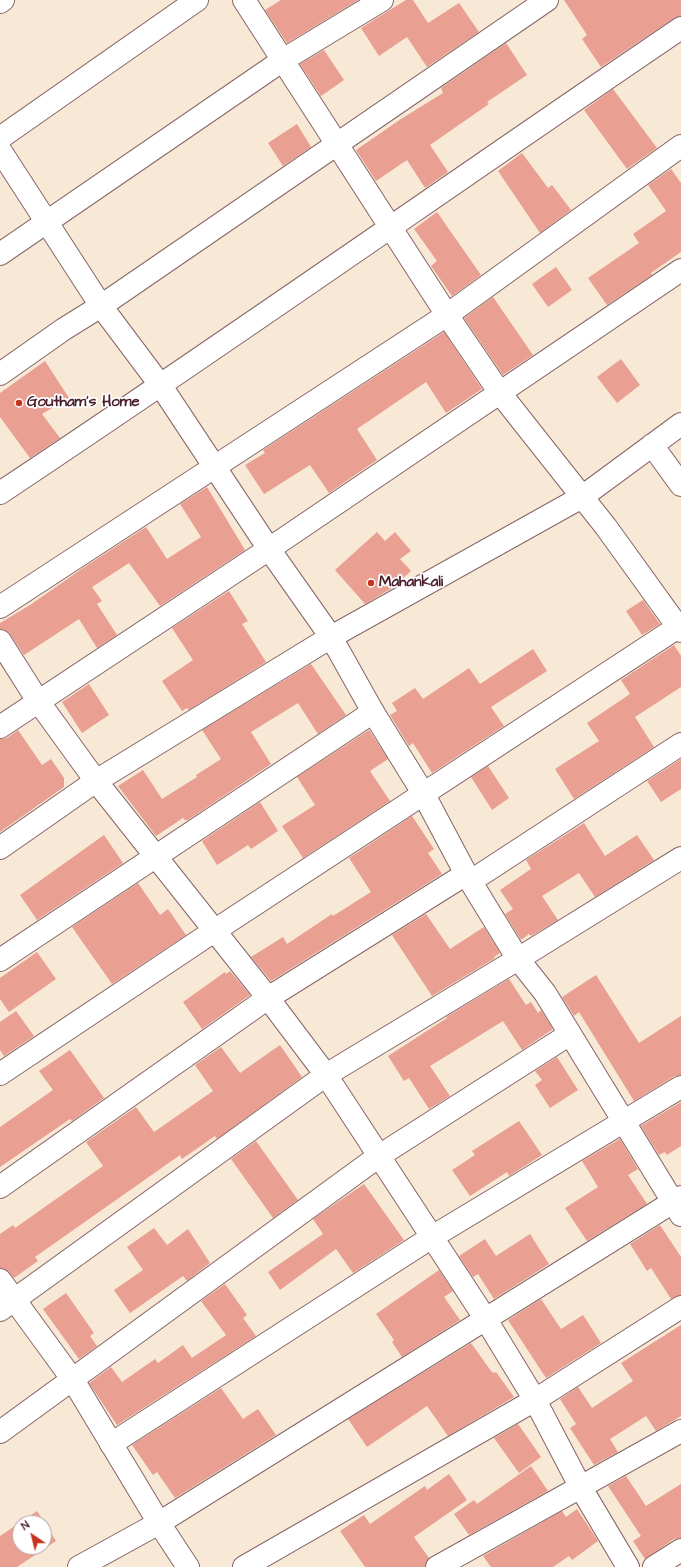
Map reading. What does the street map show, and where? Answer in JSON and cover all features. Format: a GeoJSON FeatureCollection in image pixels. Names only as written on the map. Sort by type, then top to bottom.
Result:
{"type":"FeatureCollection","features":[{"type":"Feature","properties":{"kind":"street"},"geometry":{"type":"LineString","coordinates":[[0,138],[197,0]]}},
{"type":"Feature","properties":{"kind":"street"},"geometry":{"type":"LineString","coordinates":[[0,1074],[423,793],[680,629],[582,496],[500,393],[447,315],[244,0]]}},
{"type":"Feature","properties":{"kind":"street"},"geometry":{"type":"LineString","coordinates":[[0,254],[283,60],[382,0]]}},
{"type":"Feature","properties":{"kind":"street"},"geometry":{"type":"LineString","coordinates":[[0,374],[547,0]]}},
{"type":"Feature","properties":{"kind":"street"},"geometry":{"type":"LineString","coordinates":[[0,493],[161,386],[390,226],[681,28]]}},
{"type":"Feature","properties":{"kind":"street"},"geometry":{"type":"LineString","coordinates":[[0,606],[447,315],[681,146]]}},
{"type":"Feature","properties":{"kind":"street"},"geometry":{"type":"LineString","coordinates":[[0,150],[101,306],[161,386],[216,466],[269,549],[331,637],[373,712],[423,793],[469,878],[518,959],[545,993],[623,1121],[678,1204],[485,1318],[159,1523],[79,1567]]}},
{"type":"Feature","properties":{"kind":"street"},"geometry":{"type":"LineString","coordinates":[[0,727],[269,549],[681,270]]}},
{"type":"Feature","properties":{"kind":"street"},"geometry":{"type":"LineString","coordinates":[[0,848],[96,781],[331,637],[582,496],[681,424]]}},
{"type":"Feature","properties":{"kind":"street"},"geometry":{"type":"LineString","coordinates":[[652,445],[681,485]]}},
{"type":"Feature","properties":{"kind":"street"},"geometry":{"type":"LineString","coordinates":[[0,641],[38,701],[96,781],[268,998],[326,1075],[485,1318],[535,1400],[580,1488],[628,1567]]}},
{"type":"Feature","properties":{"kind":"street"},"geometry":{"type":"LineString","coordinates":[[0,960],[155,855],[373,712]]}},
{"type":"Feature","properties":{"kind":"street"},"geometry":{"type":"LineString","coordinates":[[0,1187],[268,998],[469,878],[681,744]]}},
{"type":"Feature","properties":{"kind":"street"},"geometry":{"type":"LineString","coordinates":[[7,1304],[326,1075],[681,858]]}},
{"type":"Feature","properties":{"kind":"street"},"geometry":{"type":"LineString","coordinates":[[0,1432],[379,1156],[570,1034]]}},
{"type":"Feature","properties":{"kind":"street"},"geometry":{"type":"LineString","coordinates":[[111,1444],[432,1237],[681,1087]]}},
{"type":"Feature","properties":{"kind":"street"},"geometry":{"type":"LineString","coordinates":[[0,1280],[7,1304],[73,1380],[159,1523],[188,1567]]}},
{"type":"Feature","properties":{"kind":"street"},"geometry":{"type":"LineString","coordinates":[[244,1567],[535,1400],[681,1307]]}},
{"type":"Feature","properties":{"kind":"street"},"geometry":{"type":"LineString","coordinates":[[437,1567],[681,1431]]}},
{"type":"Feature","properties":{"kind":"street"},"geometry":{"type":"LineString","coordinates":[[654,1567],[681,1550]]}},
{"type":"Feature","properties":{"kind":"building"},"geometry":{"type":"Polygon","coordinates":[[[281,0],[358,0],[287,43],[265,10],[281,0]]]}},
{"type":"Feature","properties":{"kind":"building"},"geometry":{"type":"Polygon","coordinates":[[[406,0],[413,0],[428,23],[459,3],[479,32],[427,67],[407,37],[379,56],[361,28],[406,0]]]}},
{"type":"Feature","properties":{"kind":"building"},"geometry":{"type":"Polygon","coordinates":[[[564,0],[681,0],[681,16],[674,18],[601,67],[582,39],[587,35],[564,0]]]}},
{"type":"Feature","properties":{"kind":"building"},"geometry":{"type":"Polygon","coordinates":[[[506,43],[527,75],[487,102],[489,104],[430,145],[448,172],[425,188],[407,160],[376,181],[356,150],[401,119],[443,93],[441,88],[506,43]]]}},
{"type":"Feature","properties":{"kind":"building"},"geometry":{"type":"Polygon","coordinates":[[[324,50],[344,80],[321,96],[300,64],[324,50]]]}},
{"type":"Feature","properties":{"kind":"building"},"geometry":{"type":"Polygon","coordinates":[[[613,89],[657,148],[627,169],[584,110],[613,89]]]}},
{"type":"Feature","properties":{"kind":"building"},"geometry":{"type":"Polygon","coordinates":[[[297,124],[311,147],[283,166],[268,143],[297,124]]]}},
{"type":"Feature","properties":{"kind":"building"},"geometry":{"type":"Polygon","coordinates":[[[522,153],[548,188],[552,185],[571,210],[540,233],[498,171],[522,153]]]}},
{"type":"Feature","properties":{"kind":"building"},"geometry":{"type":"Polygon","coordinates":[[[671,169],[681,183],[681,252],[651,273],[652,275],[607,305],[588,278],[639,243],[633,234],[666,211],[648,185],[671,169]]]}},
{"type":"Feature","properties":{"kind":"building"},"geometry":{"type":"Polygon","coordinates":[[[437,212],[481,275],[452,296],[431,266],[437,261],[414,229],[437,212]]]}},
{"type":"Feature","properties":{"kind":"building"},"geometry":{"type":"Polygon","coordinates":[[[556,267],[572,290],[548,307],[532,284],[556,267]]]}},
{"type":"Feature","properties":{"kind":"building"},"geometry":{"type":"Polygon","coordinates":[[[493,297],[533,355],[503,375],[464,318],[493,297]]]}},
{"type":"Feature","properties":{"kind":"building"},"geometry":{"type":"Polygon","coordinates":[[[444,332],[482,389],[446,413],[426,382],[357,429],[377,460],[329,493],[310,465],[264,494],[245,465],[265,453],[263,450],[444,332]]]}},
{"type":"Feature","properties":{"kind":"building"},"geometry":{"type":"Polygon","coordinates":[[[621,359],[640,385],[617,403],[597,377],[621,359]]]}},
{"type":"Feature","properties":{"kind":"building"},"geometry":{"type":"Polygon","coordinates":[[[45,361],[69,398],[42,414],[60,438],[30,458],[0,417],[0,393],[45,361]]]}},
{"type":"Feature","properties":{"kind":"building"},"geometry":{"type":"Polygon","coordinates":[[[207,487],[245,550],[160,606],[129,563],[92,587],[102,601],[97,604],[117,635],[97,648],[79,619],[24,655],[10,634],[6,630],[0,629],[0,623],[30,605],[146,527],[167,559],[201,537],[180,504],[207,487]]]}},
{"type":"Feature","properties":{"kind":"building"},"geometry":{"type":"Polygon","coordinates":[[[377,532],[385,541],[395,532],[411,551],[400,559],[411,571],[392,588],[365,604],[335,570],[377,532]]]}},
{"type":"Feature","properties":{"kind":"building"},"geometry":{"type":"Polygon","coordinates":[[[229,591],[248,621],[242,624],[266,662],[189,710],[187,708],[182,711],[162,681],[193,660],[172,628],[229,591]]]}},
{"type":"Feature","properties":{"kind":"building"},"geometry":{"type":"Polygon","coordinates":[[[643,600],[660,624],[642,635],[626,611],[643,600]]]}},
{"type":"Feature","properties":{"kind":"building"},"geometry":{"type":"Polygon","coordinates":[[[674,645],[681,656],[681,687],[635,717],[654,747],[574,799],[555,769],[599,741],[587,723],[630,694],[621,680],[674,645]]]}},
{"type":"Feature","properties":{"kind":"building"},"geometry":{"type":"Polygon","coordinates":[[[533,649],[547,671],[491,707],[504,726],[432,773],[413,743],[409,746],[390,715],[397,711],[392,703],[415,688],[423,699],[469,668],[480,684],[533,649]]]}},
{"type":"Feature","properties":{"kind":"building"},"geometry":{"type":"Polygon","coordinates":[[[311,664],[346,715],[318,734],[298,703],[251,732],[271,764],[188,820],[183,818],[156,836],[118,786],[143,770],[162,799],[197,777],[196,775],[221,759],[202,730],[311,664]]]}},
{"type":"Feature","properties":{"kind":"building"},"geometry":{"type":"Polygon","coordinates":[[[89,684],[109,715],[82,733],[62,702],[89,684]]]}},
{"type":"Feature","properties":{"kind":"building"},"geometry":{"type":"Polygon","coordinates":[[[18,730],[42,765],[51,759],[64,778],[64,787],[0,832],[0,739],[7,738],[18,730]]]}},
{"type":"Feature","properties":{"kind":"building"},"geometry":{"type":"Polygon","coordinates":[[[369,730],[388,759],[370,771],[390,801],[303,858],[282,826],[315,805],[297,777],[369,730]]]}},
{"type":"Feature","properties":{"kind":"building"},"geometry":{"type":"Polygon","coordinates":[[[681,759],[681,789],[661,802],[647,781],[681,759]]]}},
{"type":"Feature","properties":{"kind":"building"},"geometry":{"type":"Polygon","coordinates":[[[488,766],[509,798],[492,810],[471,777],[488,766]]]}},
{"type":"Feature","properties":{"kind":"building"},"geometry":{"type":"Polygon","coordinates":[[[260,802],[278,831],[251,849],[248,845],[217,865],[202,841],[260,802]]]}},
{"type":"Feature","properties":{"kind":"building"},"geometry":{"type":"Polygon","coordinates":[[[412,816],[434,849],[428,853],[442,874],[271,981],[251,957],[283,937],[287,944],[332,914],[333,916],[371,892],[349,858],[412,816]]]}},
{"type":"Feature","properties":{"kind":"building"},"geometry":{"type":"Polygon","coordinates":[[[584,823],[605,856],[637,835],[654,860],[595,897],[579,873],[542,896],[558,920],[531,936],[529,934],[521,940],[505,914],[513,909],[500,890],[531,869],[526,860],[584,823]]]}},
{"type":"Feature","properties":{"kind":"building"},"geometry":{"type":"Polygon","coordinates":[[[104,835],[123,863],[37,920],[20,895],[104,835]]]}},
{"type":"Feature","properties":{"kind":"building"},"geometry":{"type":"Polygon","coordinates":[[[138,883],[160,915],[168,909],[186,935],[112,984],[72,927],[138,883]]]}},
{"type":"Feature","properties":{"kind":"building"},"geometry":{"type":"Polygon","coordinates":[[[426,914],[450,949],[484,927],[500,953],[494,957],[495,958],[432,996],[392,935],[426,914]]]}},
{"type":"Feature","properties":{"kind":"building"},"geometry":{"type":"Polygon","coordinates":[[[37,952],[56,979],[9,1012],[0,999],[0,978],[37,952]]]}},
{"type":"Feature","properties":{"kind":"building"},"geometry":{"type":"Polygon","coordinates":[[[230,971],[250,995],[202,1029],[183,1002],[225,972],[226,974],[230,971]]]}},
{"type":"Feature","properties":{"kind":"building"},"geometry":{"type":"Polygon","coordinates":[[[596,975],[639,1043],[681,1016],[681,1075],[675,1076],[634,1101],[579,1012],[574,1016],[562,997],[596,975]]]}},
{"type":"Feature","properties":{"kind":"building"},"geometry":{"type":"Polygon","coordinates":[[[509,979],[526,1005],[531,1002],[538,1013],[541,1010],[553,1029],[522,1050],[503,1021],[430,1066],[450,1096],[429,1109],[409,1078],[404,1081],[388,1056],[447,1018],[446,1017],[509,979]]]}},
{"type":"Feature","properties":{"kind":"building"},"geometry":{"type":"Polygon","coordinates":[[[16,1011],[34,1036],[4,1056],[0,1050],[0,1022],[16,1011]]]}},
{"type":"Feature","properties":{"kind":"building"},"geometry":{"type":"Polygon","coordinates":[[[280,1045],[302,1077],[217,1139],[215,1136],[182,1159],[180,1155],[35,1257],[38,1261],[14,1278],[5,1269],[0,1268],[0,1234],[13,1225],[15,1228],[103,1166],[86,1142],[136,1107],[154,1132],[213,1091],[195,1065],[221,1047],[240,1073],[280,1045]]]}},
{"type":"Feature","properties":{"kind":"building"},"geometry":{"type":"Polygon","coordinates":[[[70,1050],[104,1098],[72,1121],[70,1119],[0,1167],[0,1127],[53,1090],[39,1071],[70,1050]]]}},
{"type":"Feature","properties":{"kind":"building"},"geometry":{"type":"Polygon","coordinates":[[[557,1057],[578,1090],[550,1108],[535,1085],[542,1080],[535,1071],[557,1057]]]}},
{"type":"Feature","properties":{"kind":"building"},"geometry":{"type":"Polygon","coordinates":[[[681,1102],[681,1146],[667,1155],[665,1152],[659,1155],[641,1126],[681,1102]]]}},
{"type":"Feature","properties":{"kind":"building"},"geometry":{"type":"Polygon","coordinates":[[[519,1121],[542,1155],[509,1176],[507,1172],[470,1196],[452,1170],[475,1155],[472,1151],[519,1121]]]}},
{"type":"Feature","properties":{"kind":"building"},"geometry":{"type":"Polygon","coordinates":[[[620,1139],[638,1169],[628,1175],[647,1204],[587,1241],[565,1208],[598,1187],[582,1161],[620,1139]]]}},
{"type":"Feature","properties":{"kind":"building"},"geometry":{"type":"Polygon","coordinates":[[[256,1141],[298,1200],[273,1218],[231,1159],[256,1141]]]}},
{"type":"Feature","properties":{"kind":"building"},"geometry":{"type":"Polygon","coordinates":[[[364,1184],[404,1240],[353,1273],[336,1249],[280,1290],[268,1272],[323,1234],[313,1219],[364,1184]]]}},
{"type":"Feature","properties":{"kind":"building"},"geometry":{"type":"Polygon","coordinates":[[[660,1225],[681,1257],[681,1295],[671,1299],[651,1268],[647,1271],[630,1244],[660,1225]]]}},
{"type":"Feature","properties":{"kind":"building"},"geometry":{"type":"Polygon","coordinates":[[[154,1228],[167,1245],[188,1229],[210,1263],[187,1281],[183,1276],[130,1313],[114,1290],[143,1270],[127,1247],[154,1228]]]}},
{"type":"Feature","properties":{"kind":"building"},"geometry":{"type":"Polygon","coordinates":[[[530,1234],[549,1264],[494,1299],[478,1274],[473,1277],[459,1256],[485,1239],[496,1256],[530,1234]]]}},
{"type":"Feature","properties":{"kind":"building"},"geometry":{"type":"Polygon","coordinates":[[[439,1270],[453,1291],[444,1297],[460,1320],[402,1357],[392,1342],[394,1340],[376,1314],[439,1270]]]}},
{"type":"Feature","properties":{"kind":"building"},"geometry":{"type":"Polygon","coordinates":[[[225,1284],[247,1315],[243,1318],[256,1336],[117,1425],[89,1383],[111,1367],[122,1382],[155,1359],[158,1363],[183,1345],[192,1358],[226,1335],[201,1301],[225,1284]]]}},
{"type":"Feature","properties":{"kind":"building"},"geometry":{"type":"Polygon","coordinates":[[[66,1293],[94,1333],[90,1336],[97,1346],[79,1359],[43,1309],[66,1293]]]}},
{"type":"Feature","properties":{"kind":"building"},"geometry":{"type":"Polygon","coordinates":[[[541,1299],[561,1329],[583,1315],[601,1343],[546,1378],[508,1320],[541,1299]]]}},
{"type":"Feature","properties":{"kind":"building"},"geometry":{"type":"Polygon","coordinates":[[[681,1325],[681,1416],[656,1431],[646,1416],[610,1439],[618,1452],[594,1465],[570,1428],[576,1424],[560,1399],[578,1387],[592,1408],[633,1381],[621,1363],[681,1325]]]}},
{"type":"Feature","properties":{"kind":"building"},"geometry":{"type":"Polygon","coordinates":[[[471,1343],[491,1371],[494,1373],[496,1372],[514,1397],[448,1436],[427,1406],[367,1447],[348,1419],[471,1343]]]}},
{"type":"Feature","properties":{"kind":"building"},"geometry":{"type":"Polygon","coordinates":[[[221,1388],[243,1419],[258,1409],[276,1435],[175,1498],[157,1472],[153,1475],[132,1445],[221,1388]]]}},
{"type":"Feature","properties":{"kind":"building"},"geometry":{"type":"Polygon","coordinates":[[[518,1424],[541,1457],[519,1473],[494,1438],[518,1424]]]}},
{"type":"Feature","properties":{"kind":"building"},"geometry":{"type":"Polygon","coordinates":[[[531,1466],[548,1491],[469,1535],[454,1514],[474,1500],[477,1504],[531,1466]]]}},
{"type":"Feature","properties":{"kind":"building"},"geometry":{"type":"Polygon","coordinates":[[[449,1474],[467,1500],[414,1537],[429,1558],[425,1567],[365,1567],[340,1531],[364,1515],[370,1524],[425,1486],[427,1490],[449,1474]]]}},
{"type":"Feature","properties":{"kind":"building"},"geometry":{"type":"Polygon","coordinates":[[[626,1476],[646,1506],[681,1484],[681,1538],[674,1539],[645,1559],[633,1541],[641,1536],[608,1486],[626,1476]]]}},
{"type":"Feature","properties":{"kind":"building"},"geometry":{"type":"Polygon","coordinates":[[[577,1509],[598,1541],[572,1560],[569,1556],[553,1567],[491,1567],[483,1556],[562,1511],[566,1517],[577,1509]]]}},
{"type":"Feature","properties":{"kind":"building"},"geometry":{"type":"Polygon","coordinates":[[[37,1511],[40,1515],[31,1515],[37,1511]]]}},
{"type":"Feature","properties":{"kind":"building"},"geometry":{"type":"Polygon","coordinates":[[[12,1528],[12,1555],[35,1555],[17,1567],[0,1567],[0,1536],[12,1528]]]}},
{"type":"Feature","properties":{"kind":"building"},"geometry":{"type":"Polygon","coordinates":[[[52,1535],[56,1541],[52,1544],[52,1535]]]}},
{"type":"Feature","properties":{"kind":"place","name":"Goutham's Home"},"geometry":{"type":"Point","coordinates":[19,403]}},
{"type":"Feature","properties":{"kind":"place","name":"Mahankali"},"geometry":{"type":"Point","coordinates":[371,583]}}]}
